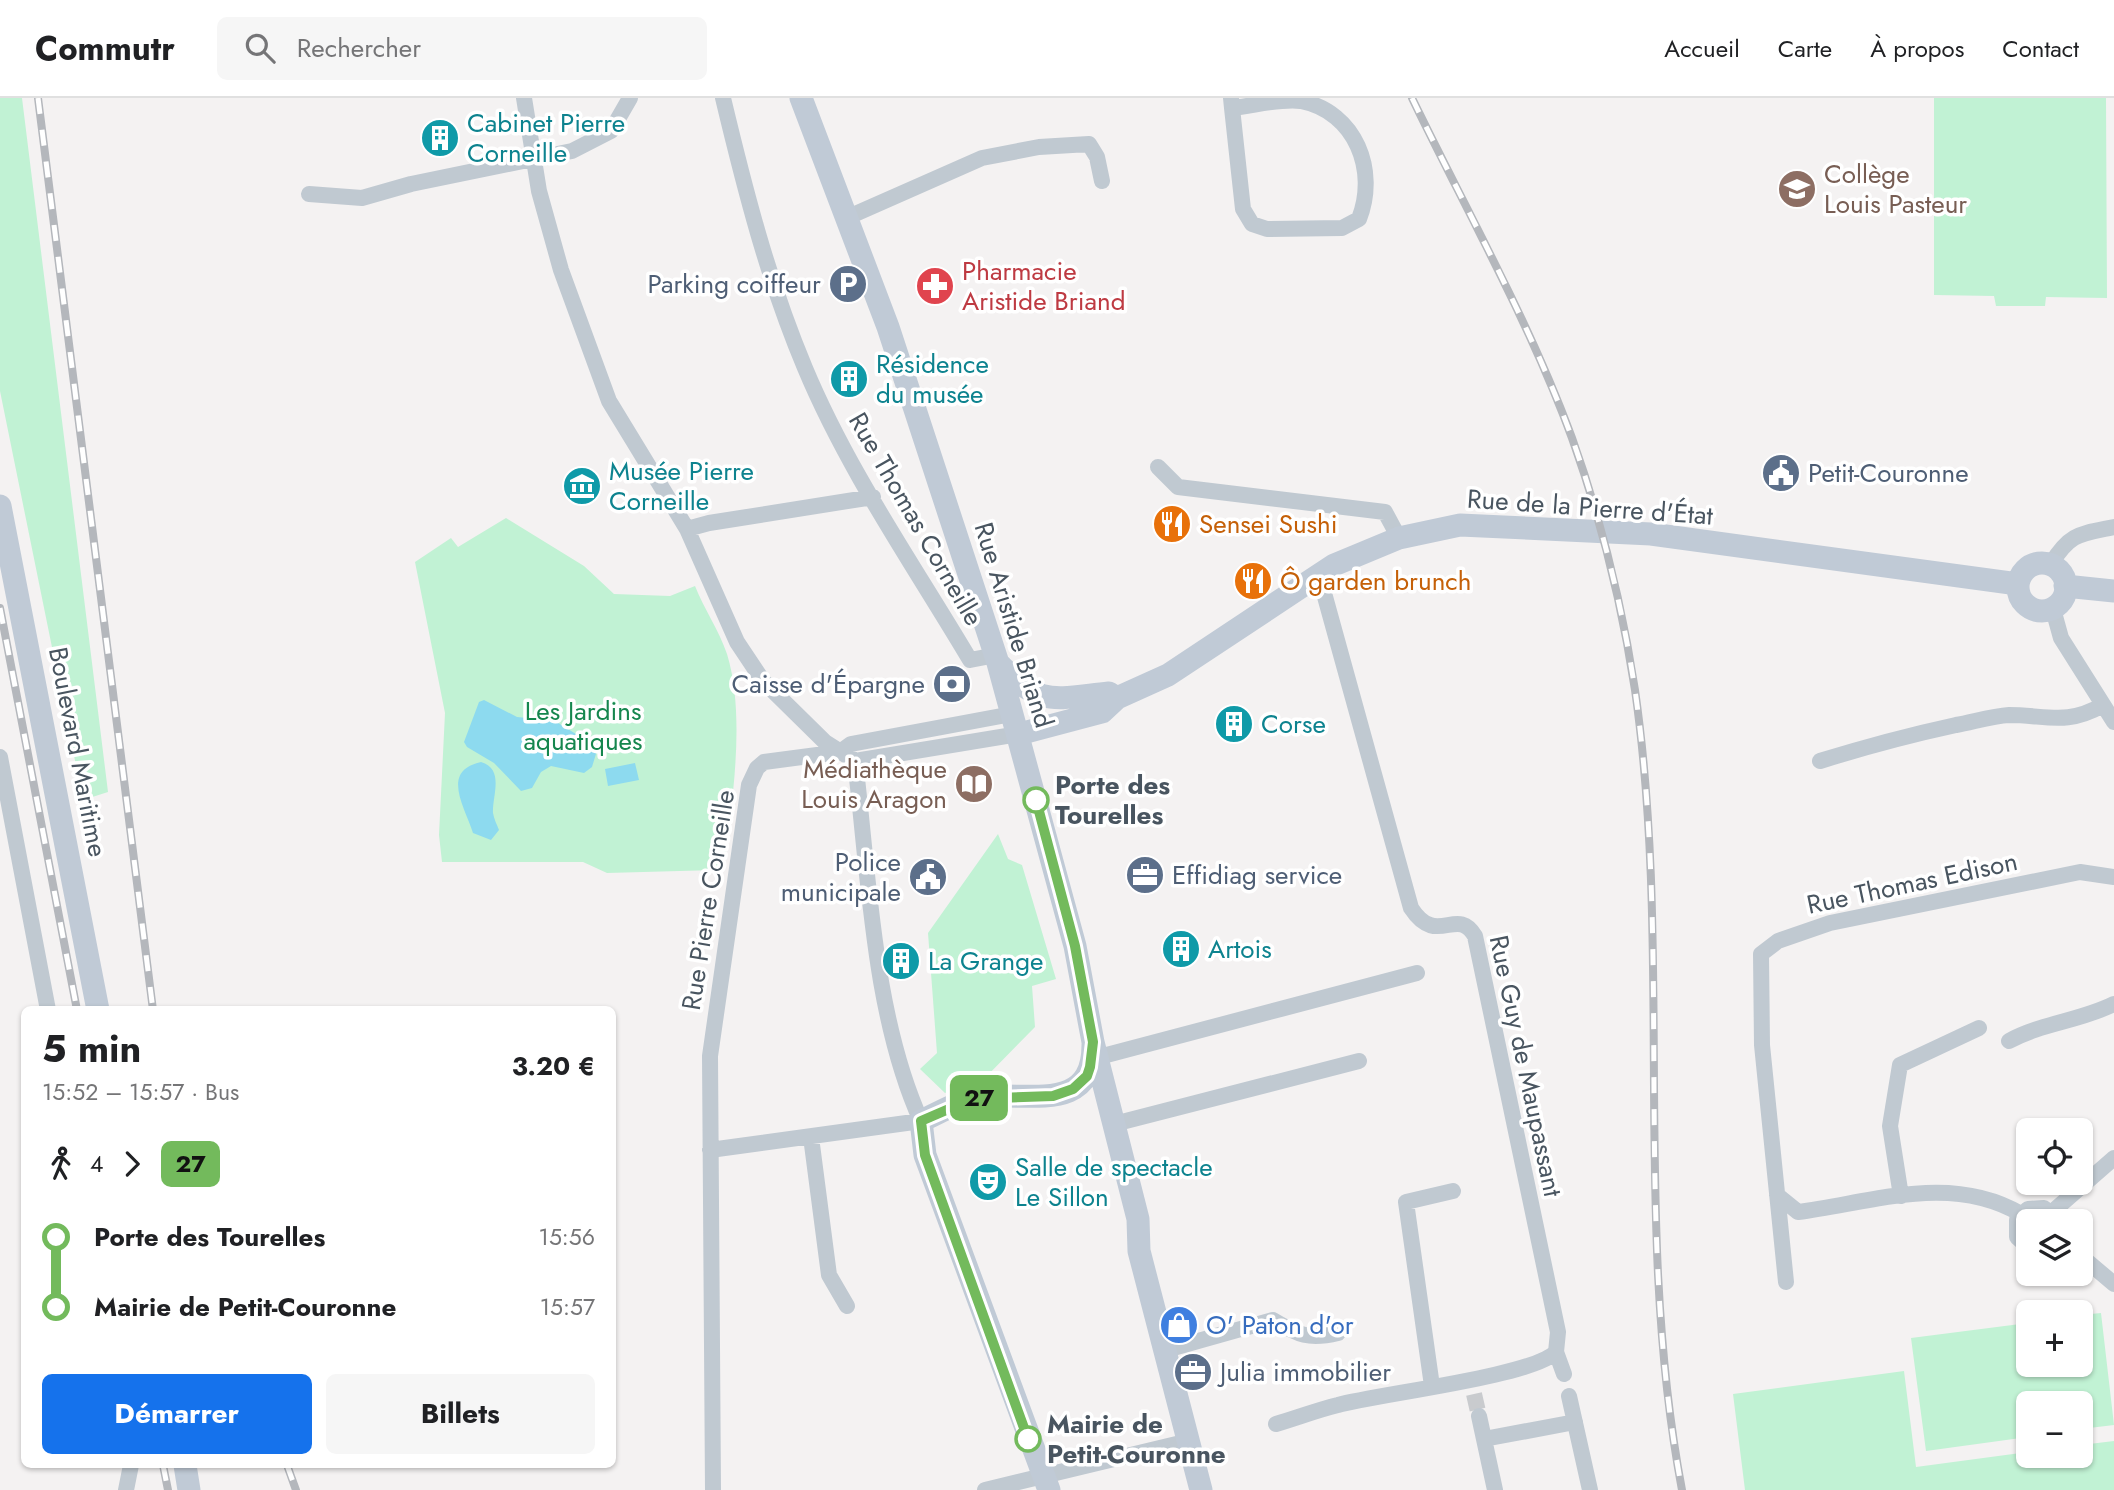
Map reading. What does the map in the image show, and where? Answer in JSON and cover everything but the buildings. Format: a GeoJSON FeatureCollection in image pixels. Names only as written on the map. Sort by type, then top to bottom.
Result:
{"type":"FeatureCollection","features":[{"type":"Feature","properties":{"kind":"main road","name":"Rue Aristide Briand"},"geometry":{"type":"LineString","coordinates":[[801,98],[888,327],[997,659],[1075,946],[1096,1049],[1138,1219],[1139,1251],[1201,1490]]}},
{"type":"Feature","properties":{"kind":"main road","name":"Boulevard Maritime"},"geometry":{"type":"LineString","coordinates":[[0,506],[97,1006]]}},
{"type":"Feature","properties":{"kind":"main road","name":"Rue de la Pierre d'État"},"geometry":{"type":"LineString","coordinates":[[997,659],[1024,689],[1043,698],[1113,696],[1168,675],[1319,575],[1399,538],[1460,525],[1651,534],[2018,583]]}},
{"type":"Feature","properties":{"kind":"main road"},"geometry":{"type":"LineString","coordinates":[[2032,564],[2051,564],[2065,576],[2065,595],[2053,609],[2034,610],[2020,597],[2018,583],[2032,564]]}},
{"type":"Feature","properties":{"kind":"main road"},"geometry":{"type":"LineString","coordinates":[[2065,586],[2114,592]]}},
{"type":"Feature","properties":{"kind":"main road","name":"Rue de la Pierre d'État"},"geometry":{"type":"LineString","coordinates":[[1015,724],[1102,712],[1113,696]]}},
{"type":"Feature","properties":{"kind":"main road"},"geometry":{"type":"LineString","coordinates":[[1047,1483],[1028,1439],[925,1155],[921,1121],[972,1099],[1053,1096],[1073,1089],[1090,1067],[1096,1049]]}},
{"type":"Feature","properties":{"kind":"main road"},"geometry":{"type":"LineString","coordinates":[[1081,1082],[1114,1124]]}},
{"type":"Feature","properties":{"kind":"main road"},"geometry":{"type":"LineString","coordinates":[[185,1468],[189,1490]]}},
{"type":"Feature","properties":{"kind":"street"},"geometry":{"type":"LineString","coordinates":[[524,98],[533,160],[561,270],[609,401],[687,529],[737,642],[763,681],[825,742],[855,761],[1015,724]]}},
{"type":"Feature","properties":{"kind":"street"},"geometry":{"type":"LineString","coordinates":[[309,194],[362,198],[411,184],[572,151],[603,138],[618,123],[630,98]]}},
{"type":"Feature","properties":{"kind":"street","name":"Rue Thomas Corneille"},"geometry":{"type":"LineString","coordinates":[[723,98],[771,283],[806,370],[854,469],[970,660],[997,659]]}},
{"type":"Feature","properties":{"kind":"street"},"geometry":{"type":"LineString","coordinates":[[1298,100],[1318,106],[1340,119],[1359,142],[1366,185],[1366,204],[1359,219],[1342,228],[1267,229],[1252,223],[1243,209],[1231,103],[1298,100]]}},
{"type":"Feature","properties":{"kind":"street"},"geometry":{"type":"LineString","coordinates":[[846,218],[982,158],[1039,147],[1089,144],[1097,157],[1101,181]]}},
{"type":"Feature","properties":{"kind":"street"},"geometry":{"type":"LineString","coordinates":[[1158,467],[1178,487],[1385,512],[1399,538]]}},
{"type":"Feature","properties":{"kind":"street"},"geometry":{"type":"LineString","coordinates":[[687,529],[873,497]]}},
{"type":"Feature","properties":{"kind":"street"},"geometry":{"type":"LineString","coordinates":[[2051,564],[2064,542],[2088,532],[2114,527]]}},
{"type":"Feature","properties":{"kind":"street","name":"Rue Guy de Maupassant"},"geometry":{"type":"LineString","coordinates":[[1319,575],[1411,908],[1420,922],[1432,927],[1462,923],[1471,928],[1475,936],[1558,1332],[1556,1352],[1564,1374]]}},
{"type":"Feature","properties":{"kind":"street"},"geometry":{"type":"LineString","coordinates":[[2053,609],[2061,638],[2114,722]]}},
{"type":"Feature","properties":{"kind":"street"},"geometry":{"type":"LineString","coordinates":[[1820,761],[1882,741],[2009,715],[2057,720],[2085,716],[2114,692]]}},
{"type":"Feature","properties":{"kind":"street","name":"Rue Pierre Corneille"},"geometry":{"type":"LineString","coordinates":[[713,1490],[710,1056],[749,785],[757,768],[764,762],[840,752],[851,744],[1015,724]]}},
{"type":"Feature","properties":{"kind":"street"},"geometry":{"type":"LineString","coordinates":[[0,757],[47,1006]]}},
{"type":"Feature","properties":{"kind":"street"},"geometry":{"type":"LineString","coordinates":[[710,1150],[921,1121],[908,1089],[886,1006],[855,761]]}},
{"type":"Feature","properties":{"kind":"street","name":"Rue Thomas Edison"},"geometry":{"type":"LineString","coordinates":[[1786,1282],[1762,1045],[1761,954],[1778,941],[1830,923],[2080,872],[2114,877]]}},
{"type":"Feature","properties":{"kind":"street"},"geometry":{"type":"LineString","coordinates":[[1096,1049],[1417,974]]}},
{"type":"Feature","properties":{"kind":"street"},"geometry":{"type":"LineString","coordinates":[[2009,1041],[2031,1030],[2089,1016],[2114,1004]]}},
{"type":"Feature","properties":{"kind":"street"},"geometry":{"type":"LineString","coordinates":[[1901,1196],[1890,1126],[1900,1065],[1979,1028]]}},
{"type":"Feature","properties":{"kind":"street"},"geometry":{"type":"LineString","coordinates":[[1114,1124],[1359,1061]]}},
{"type":"Feature","properties":{"kind":"street"},"geometry":{"type":"LineString","coordinates":[[811,1138],[829,1275],[847,1306]]}},
{"type":"Feature","properties":{"kind":"street"},"geometry":{"type":"LineString","coordinates":[[2062,1209],[2114,1158]]}},
{"type":"Feature","properties":{"kind":"street"},"geometry":{"type":"LineString","coordinates":[[1432,1386],[1406,1202],[1453,1191]]}},
{"type":"Feature","properties":{"kind":"street"},"geometry":{"type":"LineString","coordinates":[[1777,1195],[1798,1212],[1927,1191],[1965,1192],[2016,1212]]}},
{"type":"Feature","properties":{"kind":"street"},"geometry":{"type":"LineString","coordinates":[[2093,1266],[2114,1284]]}},
{"type":"Feature","properties":{"kind":"street"},"geometry":{"type":"LineString","coordinates":[[1166,1350],[1273,1320],[1294,1332],[1316,1338],[1338,1333]]}},
{"type":"Feature","properties":{"kind":"street"},"geometry":{"type":"LineString","coordinates":[[1276,1424],[1337,1405],[1432,1386],[1473,1387],[1541,1362],[1556,1352]]}},
{"type":"Feature","properties":{"kind":"street"},"geometry":{"type":"LineString","coordinates":[[1569,1396],[1590,1490]]}},
{"type":"Feature","properties":{"kind":"street"},"geometry":{"type":"LineString","coordinates":[[1479,1416],[1495,1490]]}},
{"type":"Feature","properties":{"kind":"street"},"geometry":{"type":"LineString","coordinates":[[1484,1439],[1576,1422]]}},
{"type":"Feature","properties":{"kind":"street"},"geometry":{"type":"LineString","coordinates":[[985,1490],[1047,1483],[1098,1463],[1189,1441]]}},
{"type":"Feature","properties":{"kind":"street"},"geometry":{"type":"LineString","coordinates":[[126,1490],[131,1468]]}},
{"type":"Feature","properties":{"kind":"green space"},"geometry":{"type":"Polygon","coordinates":[[[0,98],[22,98],[108,792],[83,800],[0,391],[0,98]]]}},
{"type":"Feature","properties":{"kind":"green space"},"geometry":{"type":"Polygon","coordinates":[[[1934,98],[2106,98],[2107,298],[2046,297],[2045,306],[1996,306],[1994,296],[1934,295],[1934,98]]]}},
{"type":"Feature","properties":{"kind":"green space","name":"Les Jardins aquatiques"},"geometry":{"type":"Polygon","coordinates":[[[506,518],[584,566],[614,594],[670,596],[695,586],[727,654],[736,704],[736,759],[724,867],[716,870],[607,873],[583,862],[442,862],[439,835],[445,713],[415,562],[451,538],[458,547],[506,518]]]}},
{"type":"Feature","properties":{"kind":"green space"},"geometry":{"type":"Polygon","coordinates":[[[998,834],[1008,859],[1022,865],[1056,979],[1032,986],[1035,1027],[981,1082],[945,1093],[920,1069],[937,1053],[928,933],[998,834]]]}},
{"type":"Feature","properties":{"kind":"green space"},"geometry":{"type":"Polygon","coordinates":[[[2101,1313],[2114,1425],[2093,1428],[2093,1391],[2016,1391],[2016,1439],[1926,1451],[1911,1338],[2016,1325],[2016,1377],[2093,1377],[2093,1314],[2101,1313]]]}},
{"type":"Feature","properties":{"kind":"green space"},"geometry":{"type":"Polygon","coordinates":[[[1904,1371],[1916,1467],[2016,1454],[2016,1468],[2093,1468],[2093,1444],[2114,1441],[2114,1490],[1745,1490],[1733,1394],[1904,1371]]]}},
{"type":"Feature","properties":{"kind":"water"},"geometry":{"type":"Polygon","coordinates":[[[484,700],[517,717],[555,721],[584,739],[596,741],[599,744],[592,767],[584,773],[551,766],[541,772],[532,788],[521,791],[494,763],[467,747],[464,742],[479,702],[484,700]]]}},
{"type":"Feature","properties":{"kind":"water"},"geometry":{"type":"Polygon","coordinates":[[[481,762],[493,771],[496,784],[493,813],[499,830],[491,840],[473,833],[459,791],[461,773],[481,762]]]}},
{"type":"Feature","properties":{"kind":"water"},"geometry":{"type":"Polygon","coordinates":[[[635,763],[639,780],[608,786],[605,769],[635,763]]]}},
{"type":"Feature","properties":{"kind":"tunnel"},"geometry":{"type":"LineString","coordinates":[[1474,1394],[1479,1416]]}},
{"type":"Feature","properties":{"kind":"railway"},"geometry":{"type":"LineString","coordinates":[[38,98],[152,1006]]}},
{"type":"Feature","properties":{"kind":"railway"},"geometry":{"type":"LineString","coordinates":[[1412,98],[1517,309],[1555,394],[1592,500],[1610,562],[1624,626],[1635,690],[1646,790],[1651,890],[1659,1291],[1667,1391],[1682,1490]]}},
{"type":"Feature","properties":{"kind":"railway"},"geometry":{"type":"LineString","coordinates":[[0,608],[76,1006]]}},
{"type":"Feature","properties":{"kind":"railway"},"geometry":{"type":"LineString","coordinates":[[164,1468],[168,1490]]}},
{"type":"Feature","properties":{"kind":"railway"},"geometry":{"type":"LineString","coordinates":[[288,1468],[296,1490]]}},
{"type":"Feature","properties":{"kind":"bus line","name":"27"},"geometry":{"type":"LineString","coordinates":[[1028,1439],[993,1336],[925,1155],[921,1121],[972,1099],[1053,1096],[1073,1089],[1087,1076],[1094,1050],[1093,1042],[1075,946],[1036,800]]}},
{"type":"Feature","properties":{"kind":"place","name":"Cabinet Pierre Corneille"},"geometry":{"type":"Point","coordinates":[440,138]}},
{"type":"Feature","properties":{"kind":"place","name":"Collège Louis Pasteur"},"geometry":{"type":"Point","coordinates":[1797,189]}},
{"type":"Feature","properties":{"kind":"place","name":"Parking coiffeur"},"geometry":{"type":"Point","coordinates":[848,284]}},
{"type":"Feature","properties":{"kind":"place","name":"Pharmacie Aristide Briand"},"geometry":{"type":"Point","coordinates":[935,286]}},
{"type":"Feature","properties":{"kind":"place","name":"Résidence du musée"},"geometry":{"type":"Point","coordinates":[849,379]}},
{"type":"Feature","properties":{"kind":"place","name":"Petit-Couronne"},"geometry":{"type":"Point","coordinates":[1781,473]}},
{"type":"Feature","properties":{"kind":"place","name":"Musée Pierre Corneille"},"geometry":{"type":"Point","coordinates":[582,486]}},
{"type":"Feature","properties":{"kind":"place","name":"Sensei Sushi"},"geometry":{"type":"Point","coordinates":[1172,524]}},
{"type":"Feature","properties":{"kind":"place","name":"Ô garden brunch"},"geometry":{"type":"Point","coordinates":[1253,581]}},
{"type":"Feature","properties":{"kind":"place","name":"Caisse d'Épargne"},"geometry":{"type":"Point","coordinates":[952,684]}},
{"type":"Feature","properties":{"kind":"place","name":"Corse"},"geometry":{"type":"Point","coordinates":[1234,724]}},
{"type":"Feature","properties":{"kind":"place","name":"Médiathèque Louis Aragon"},"geometry":{"type":"Point","coordinates":[974,784]}},
{"type":"Feature","properties":{"kind":"place","name":"Porte des Tourelles"},"geometry":{"type":"Point","coordinates":[1036,800]}},
{"type":"Feature","properties":{"kind":"place","name":"Effidiag service"},"geometry":{"type":"Point","coordinates":[1145,875]}},
{"type":"Feature","properties":{"kind":"place","name":"Police municipale"},"geometry":{"type":"Point","coordinates":[928,877]}},
{"type":"Feature","properties":{"kind":"place","name":"Artois"},"geometry":{"type":"Point","coordinates":[1181,949]}},
{"type":"Feature","properties":{"kind":"place","name":"La Grange"},"geometry":{"type":"Point","coordinates":[901,961]}},
{"type":"Feature","properties":{"kind":"place","name":"Salle de spectacle Le Sillon"},"geometry":{"type":"Point","coordinates":[988,1182]}},
{"type":"Feature","properties":{"kind":"place","name":"O' Paton d'or"},"geometry":{"type":"Point","coordinates":[1179,1325]}},
{"type":"Feature","properties":{"kind":"place","name":"Julia immobilier"},"geometry":{"type":"Point","coordinates":[1193,1372]}},
{"type":"Feature","properties":{"kind":"place","name":"Mairie de Petit-Couronne"},"geometry":{"type":"Point","coordinates":[1028,1439]}}]}
